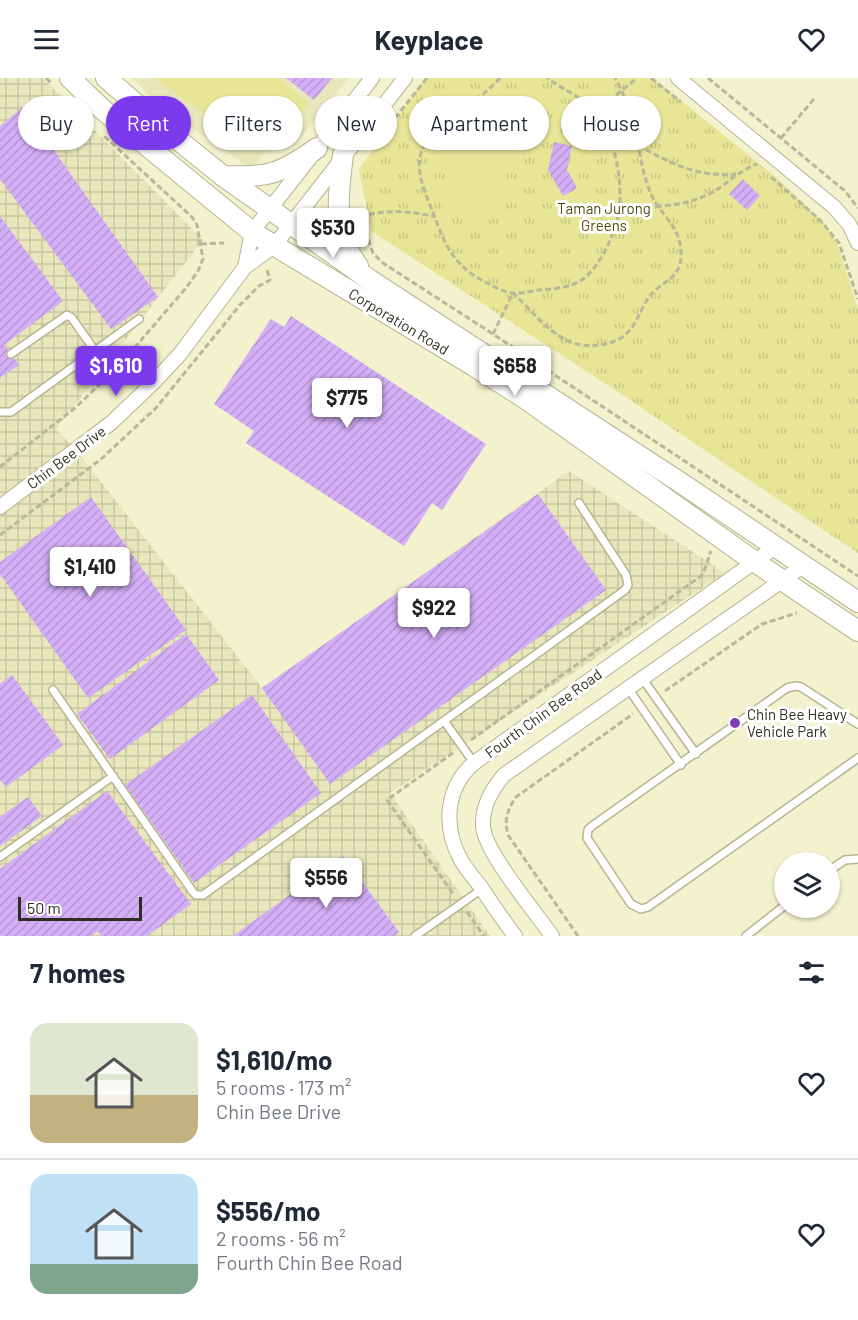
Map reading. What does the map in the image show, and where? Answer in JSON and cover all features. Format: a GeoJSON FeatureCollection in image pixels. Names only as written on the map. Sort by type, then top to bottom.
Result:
{"type":"FeatureCollection","features":[{"type":"Feature","properties":{"kind":"main road","name":"Corporation Road"},"geometry":{"type":"LineString","coordinates":[[105,78],[222,176],[370,280],[681,483],[858,602]]}},
{"type":"Feature","properties":{"kind":"main road","name":"Corporation Road"},"geometry":{"type":"LineString","coordinates":[[62,82],[102,109],[252,232],[509,388],[755,562],[858,631]]}},
{"type":"Feature","properties":{"kind":"main road"},"geometry":{"type":"LineString","coordinates":[[222,176],[264,176],[279,172],[315,149]]}},
{"type":"Feature","properties":{"kind":"main road"},"geometry":{"type":"LineString","coordinates":[[343,155],[338,198],[339,223],[347,248],[370,280]]}},
{"type":"Feature","properties":{"kind":"street"},"geometry":{"type":"LineString","coordinates":[[358,96],[372,78]]}},
{"type":"Feature","properties":{"kind":"street","name":"Chin Bee Drive"},"geometry":{"type":"LineString","coordinates":[[0,507],[111,423],[153,383],[180,354],[244,267],[274,246],[405,78]]}},
{"type":"Feature","properties":{"kind":"street"},"geometry":{"type":"LineString","coordinates":[[678,78],[834,207],[849,224],[858,243]]}},
{"type":"Feature","properties":{"kind":"street"},"geometry":{"type":"LineString","coordinates":[[252,232],[315,150]]}},
{"type":"Feature","properties":{"kind":"street","name":"Chin Bee Drive"},"geometry":{"type":"LineString","coordinates":[[244,267],[252,232]]}},
{"type":"Feature","properties":{"kind":"street","name":"Fourth Chin Bee Road"},"geometry":{"type":"LineString","coordinates":[[515,936],[461,859],[452,835],[451,798],[458,780],[474,763],[775,547]]}},
{"type":"Feature","properties":{"kind":"street","name":"Fourth Chin Bee Road"},"geometry":{"type":"LineString","coordinates":[[552,936],[489,848],[483,826],[485,807],[493,787],[504,775],[803,566]]}},
{"type":"Feature","properties":{"kind":"lane"},"geometry":{"type":"LineString","coordinates":[[11,354],[67,315],[72,318],[95,351]]}},
{"type":"Feature","properties":{"kind":"lane"},"geometry":{"type":"LineString","coordinates":[[0,412],[11,412],[139,320]]}},
{"type":"Feature","properties":{"kind":"lane"},"geometry":{"type":"LineString","coordinates":[[53,690],[193,892],[200,896],[206,894],[625,590],[628,585],[626,575],[579,504]]}},
{"type":"Feature","properties":{"kind":"lane"},"geometry":{"type":"LineString","coordinates":[[642,678],[696,754]]}},
{"type":"Feature","properties":{"kind":"lane"},"geometry":{"type":"LineString","coordinates":[[858,724],[801,687],[791,686],[592,826],[586,834],[588,843],[631,904],[642,909],[655,904],[858,758]]}},
{"type":"Feature","properties":{"kind":"lane"},"geometry":{"type":"LineString","coordinates":[[628,688],[681,765]]}},
{"type":"Feature","properties":{"kind":"lane"},"geometry":{"type":"LineString","coordinates":[[445,722],[474,763]]}},
{"type":"Feature","properties":{"kind":"lane"},"geometry":{"type":"LineString","coordinates":[[0,857],[113,776]]}},
{"type":"Feature","properties":{"kind":"lane"},"geometry":{"type":"LineString","coordinates":[[840,864],[858,859]]}},
{"type":"Feature","properties":{"kind":"lane"},"geometry":{"type":"LineString","coordinates":[[415,936],[482,889]]}},
{"type":"Feature","properties":{"kind":"lane"},"geometry":{"type":"LineString","coordinates":[[746,936],[774,914]]}},
{"type":"Feature","properties":{"kind":"path"},"geometry":{"type":"LineString","coordinates":[[46,78],[62,82]]}},
{"type":"Feature","properties":{"kind":"path"},"geometry":{"type":"LineString","coordinates":[[397,115],[427,78]]}},
{"type":"Feature","properties":{"kind":"path"},"geometry":{"type":"LineString","coordinates":[[500,78],[469,107],[440,129],[423,148],[419,160],[420,173],[447,249],[459,264],[486,283],[513,293],[551,332],[569,341],[596,346],[625,335],[648,298],[676,274],[681,266],[681,246],[678,237],[671,221],[658,207],[644,174],[639,150]]}},
{"type":"Feature","properties":{"kind":"path"},"geometry":{"type":"LineString","coordinates":[[547,78],[577,96]]}},
{"type":"Feature","properties":{"kind":"path"},"geometry":{"type":"LineString","coordinates":[[615,78],[624,96]]}},
{"type":"Feature","properties":{"kind":"path"},"geometry":{"type":"LineString","coordinates":[[617,96],[638,78]]}},
{"type":"Feature","properties":{"kind":"path"},"geometry":{"type":"LineString","coordinates":[[651,78],[687,107]]}},
{"type":"Feature","properties":{"kind":"path"},"geometry":{"type":"LineString","coordinates":[[708,78],[845,191],[858,208]]}},
{"type":"Feature","properties":{"kind":"path"},"geometry":{"type":"LineString","coordinates":[[714,82],[717,78]]}},
{"type":"Feature","properties":{"kind":"path"},"geometry":{"type":"LineString","coordinates":[[781,138],[814,99]]}},
{"type":"Feature","properties":{"kind":"path"},"geometry":{"type":"LineString","coordinates":[[0,467],[75,408],[118,367],[145,338],[198,271],[203,259],[197,225],[192,217],[104,136]]}},
{"type":"Feature","properties":{"kind":"path"},"geometry":{"type":"LineString","coordinates":[[513,293],[556,289],[583,279],[604,253],[620,204],[613,150]]}},
{"type":"Feature","properties":{"kind":"path"},"geometry":{"type":"LineString","coordinates":[[647,150],[689,170],[720,176],[738,174]]}},
{"type":"Feature","properties":{"kind":"path"},"geometry":{"type":"LineString","coordinates":[[748,157],[820,220],[839,243],[858,299]]}},
{"type":"Feature","properties":{"kind":"path"},"geometry":{"type":"LineString","coordinates":[[620,204],[675,206],[711,192],[757,164]]}},
{"type":"Feature","properties":{"kind":"path"},"geometry":{"type":"LineString","coordinates":[[358,205],[359,216],[373,253],[383,264],[493,334],[858,576]]}},
{"type":"Feature","properties":{"kind":"path"},"geometry":{"type":"LineString","coordinates":[[359,216],[390,211],[419,213],[435,217]]}},
{"type":"Feature","properties":{"kind":"path"},"geometry":{"type":"LineString","coordinates":[[201,244],[224,243]]}},
{"type":"Feature","properties":{"kind":"path"},"geometry":{"type":"LineString","coordinates":[[267,270],[270,280]]}},
{"type":"Feature","properties":{"kind":"path"},"geometry":{"type":"LineString","coordinates":[[493,334],[513,293]]}},
{"type":"Feature","properties":{"kind":"path"},"geometry":{"type":"LineString","coordinates":[[656,698],[762,624],[781,616],[802,612]]}},
{"type":"Feature","properties":{"kind":"path"},"geometry":{"type":"LineString","coordinates":[[578,936],[508,835],[505,822],[508,809],[516,797],[641,708]]}},
{"type":"Feature","properties":{"kind":"shaded area"},"geometry":{"type":"Polygon","coordinates":[[[0,78],[43,78],[61,96],[18,96],[18,150],[94,150],[94,130],[106,142],[106,150],[114,150],[203,240],[56,429],[76,450],[262,688],[569,471],[725,573],[390,793],[490,936],[0,936],[0,78]]]}},
{"type":"Feature","properties":{"kind":"shaded area"},"geometry":{"type":"Polygon","coordinates":[[[132,78],[349,78],[334,96],[315,96],[315,120],[303,134],[303,96],[203,96],[203,135],[191,127],[191,96],[150,96],[132,78]]]}},
{"type":"Feature","properties":{"kind":"shaded area"},"geometry":{"type":"Polygon","coordinates":[[[224,150],[273,150],[265,153],[251,169],[224,150]]]}},
{"type":"Feature","properties":{"kind":"green space"},"geometry":{"type":"Polygon","coordinates":[[[154,78],[278,78],[299,96],[203,96],[203,113],[191,104],[191,96],[179,96],[154,78]]]}},
{"type":"Feature","properties":{"kind":"green space","name":"Taman Jurong Greens"},"geometry":{"type":"Polygon","coordinates":[[[426,78],[653,78],[777,178],[822,221],[838,246],[858,309],[858,553],[618,392],[371,231],[359,169],[373,150],[397,150],[397,117],[409,101],[409,150],[549,150],[549,96],[413,96],[426,78]]]}},
{"type":"Feature","properties":{"kind":"green space"},"geometry":{"type":"Polygon","coordinates":[[[303,99],[309,104],[303,112],[303,99]]]}},
{"type":"Feature","properties":{"kind":"green space"},"geometry":{"type":"Polygon","coordinates":[[[453,150],[506,150],[493,220],[442,210],[453,150]]]}},
{"type":"Feature","properties":{"kind":"building"},"geometry":{"type":"Polygon","coordinates":[[[286,78],[332,78],[314,100],[286,78]]]}},
{"type":"Feature","properties":{"kind":"building"},"geometry":{"type":"Polygon","coordinates":[[[18,111],[18,150],[54,150],[158,297],[111,329],[0,179],[0,126],[18,111]]]}},
{"type":"Feature","properties":{"kind":"building"},"geometry":{"type":"Polygon","coordinates":[[[554,142],[561,144],[561,150],[571,150],[567,170],[577,188],[563,196],[548,170],[554,142]]]}},
{"type":"Feature","properties":{"kind":"building"},"geometry":{"type":"Polygon","coordinates":[[[743,179],[760,196],[747,210],[729,194],[743,179]]]}},
{"type":"Feature","properties":{"kind":"building"},"geometry":{"type":"Polygon","coordinates":[[[0,216],[63,301],[4,345],[19,365],[0,378],[0,216]]]}},
{"type":"Feature","properties":{"kind":"building"},"geometry":{"type":"Polygon","coordinates":[[[291,316],[486,444],[442,510],[432,503],[404,546],[246,443],[254,431],[214,404],[271,319],[284,327],[291,316]]]}},
{"type":"Feature","properties":{"kind":"building"},"geometry":{"type":"Polygon","coordinates":[[[538,494],[606,590],[330,784],[262,688],[538,494]]]}},
{"type":"Feature","properties":{"kind":"building"},"geometry":{"type":"Polygon","coordinates":[[[91,497],[186,630],[88,698],[0,574],[0,562],[91,497]]]}},
{"type":"Feature","properties":{"kind":"building"},"geometry":{"type":"Polygon","coordinates":[[[186,634],[219,680],[110,759],[77,714],[186,634]]]}},
{"type":"Feature","properties":{"kind":"building"},"geometry":{"type":"Polygon","coordinates":[[[12,675],[63,745],[6,787],[0,779],[0,684],[12,675]]]}},
{"type":"Feature","properties":{"kind":"building"},"geometry":{"type":"Polygon","coordinates":[[[252,695],[321,793],[194,883],[125,785],[252,695]]]}},
{"type":"Feature","properties":{"kind":"building"},"geometry":{"type":"Polygon","coordinates":[[[107,791],[191,904],[147,936],[101,936],[98,931],[91,936],[0,936],[0,869],[107,791]]]}},
{"type":"Feature","properties":{"kind":"building"},"geometry":{"type":"Polygon","coordinates":[[[28,797],[42,816],[0,846],[0,817],[28,797]]]}},
{"type":"Feature","properties":{"kind":"building"},"geometry":{"type":"Polygon","coordinates":[[[343,856],[399,932],[394,936],[233,936],[343,856]]]}},
{"type":"Feature","properties":{"kind":"place","name":"Chin Bee Heavy Vehicle Park"},"geometry":{"type":"Point","coordinates":[735,723]}}]}
